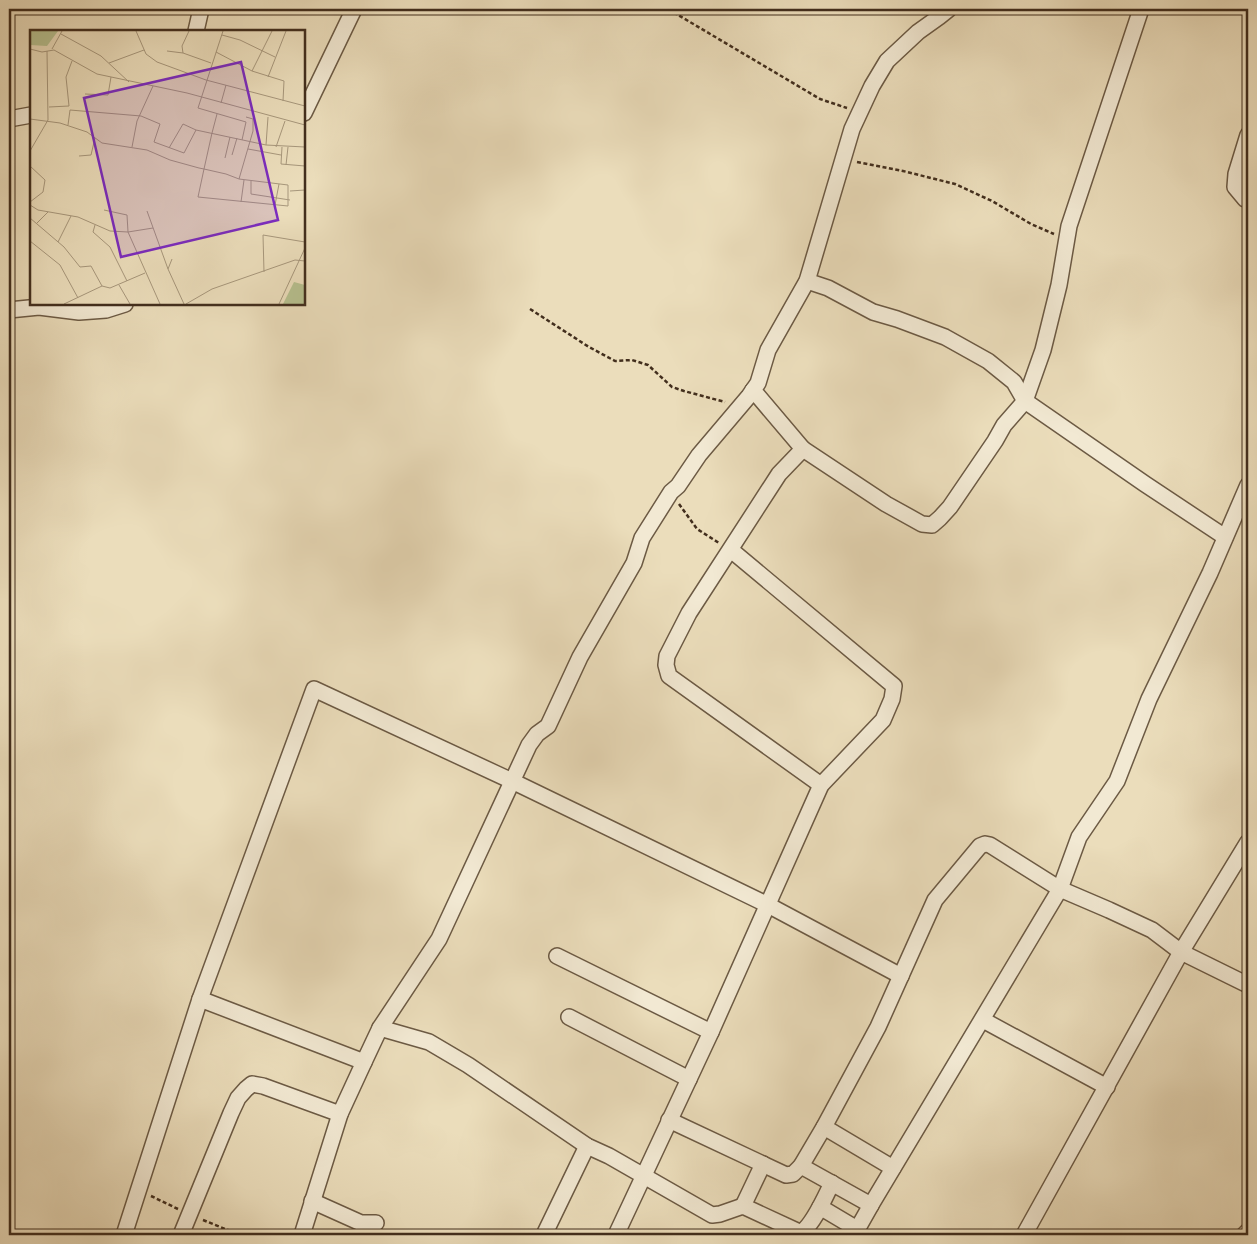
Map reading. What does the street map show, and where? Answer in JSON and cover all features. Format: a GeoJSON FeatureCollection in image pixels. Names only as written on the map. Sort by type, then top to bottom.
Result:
{"type":"FeatureCollection","features":[{"type":"Feature","properties":{"kind":"street"},"geometry":{"type":"LineString","coordinates":[[196,30],[201,9]]}},
{"type":"Feature","properties":{"kind":"street"},"geometry":{"type":"LineString","coordinates":[[305,111],[354,9]]}},
{"type":"Feature","properties":{"kind":"street"},"geometry":{"type":"LineString","coordinates":[[926,9],[944,13]]}},
{"type":"Feature","properties":{"kind":"street"},"geometry":{"type":"LineString","coordinates":[[753,390],[803,449],[886,504],[922,524],[932,525],[940,518],[995,441],[1004,425],[1025,401],[1043,350],[1059,285],[1069,226],[1141,9]]}},
{"type":"Feature","properties":{"kind":"street"},"geometry":{"type":"LineString","coordinates":[[302,1235],[340,1114],[364,1062],[380,1028],[439,939],[529,744],[537,734],[548,726],[580,656],[634,563],[642,538],[671,492],[678,486],[699,454],[741,406],[758,383],[768,350],[807,281],[852,129],[872,86],[887,61],[918,32],[944,13]]}},
{"type":"Feature","properties":{"kind":"street"},"geometry":{"type":"LineString","coordinates":[[9,119],[30,115]]}},
{"type":"Feature","properties":{"kind":"street"},"geometry":{"type":"LineString","coordinates":[[1248,135],[1236,174],[1235,187],[1248,200]]}},
{"type":"Feature","properties":{"kind":"street"},"geometry":{"type":"LineString","coordinates":[[807,281],[828,288],[873,312],[945,337],[988,361],[1014,382],[1025,401],[1225,537]]}},
{"type":"Feature","properties":{"kind":"street"},"geometry":{"type":"LineString","coordinates":[[9,310],[39,307],[79,312],[106,310],[122,305]]}},
{"type":"Feature","properties":{"kind":"street"},"geometry":{"type":"LineString","coordinates":[[803,449],[779,474],[689,613],[667,656],[666,665],[669,676],[821,785]]}},
{"type":"Feature","properties":{"kind":"street"},"geometry":{"type":"LineString","coordinates":[[820,1207],[856,1232],[983,1020],[1060,889],[1079,837],[1117,781],[1150,699],[1210,573],[1248,485]]}},
{"type":"Feature","properties":{"kind":"street"},"geometry":{"type":"LineString","coordinates":[[616,1235],[711,1032],[821,785],[883,720],[892,699],[894,686],[731,550]]}},
{"type":"Feature","properties":{"kind":"street"},"geometry":{"type":"LineString","coordinates":[[124,1235],[200,999],[314,689],[512,781],[768,905],[901,976]]}},
{"type":"Feature","properties":{"kind":"street"},"geometry":{"type":"LineString","coordinates":[[1024,1235],[1181,952],[1248,842]]}},
{"type":"Feature","properties":{"kind":"street"},"geometry":{"type":"LineString","coordinates":[[669,1120],[762,1164],[786,1174],[793,1174],[801,1166],[824,1127],[878,1027],[935,900],[980,846],[985,844],[990,845],[1060,889],[1152,930],[1181,952],[1248,984]]}},
{"type":"Feature","properties":{"kind":"street"},"geometry":{"type":"LineString","coordinates":[[557,956],[711,1032]]}},
{"type":"Feature","properties":{"kind":"street"},"geometry":{"type":"LineString","coordinates":[[200,999],[364,1062]]}},
{"type":"Feature","properties":{"kind":"street"},"geometry":{"type":"LineString","coordinates":[[569,1017],[689,1079]]}},
{"type":"Feature","properties":{"kind":"street"},"geometry":{"type":"LineString","coordinates":[[983,1020],[1106,1087]]}},
{"type":"Feature","properties":{"kind":"street"},"geometry":{"type":"LineString","coordinates":[[380,1028],[429,1042],[468,1065],[587,1146],[712,1215],[743,1206],[802,1232],[820,1207],[832,1183]]}},
{"type":"Feature","properties":{"kind":"street"},"geometry":{"type":"LineString","coordinates":[[181,1235],[238,1098],[252,1084],[263,1086],[340,1114]]}},
{"type":"Feature","properties":{"kind":"street"},"geometry":{"type":"LineString","coordinates":[[824,1127],[893,1168]]}},
{"type":"Feature","properties":{"kind":"street"},"geometry":{"type":"LineString","coordinates":[[544,1235],[587,1146]]}},
{"type":"Feature","properties":{"kind":"street"},"geometry":{"type":"LineString","coordinates":[[743,1206],[762,1164]]}},
{"type":"Feature","properties":{"kind":"street"},"geometry":{"type":"LineString","coordinates":[[801,1166],[871,1205]]}},
{"type":"Feature","properties":{"kind":"street"},"geometry":{"type":"LineString","coordinates":[[312,1202],[361,1223],[376,1223]]}},
{"type":"Feature","properties":{"kind":"street"},"geometry":{"type":"LineString","coordinates":[[1244,1235],[1248,1231]]}},
{"type":"Feature","properties":{"kind":"path"},"geometry":{"type":"LineString","coordinates":[[668,9],[820,99],[860,112]]}},
{"type":"Feature","properties":{"kind":"path"},"geometry":{"type":"LineString","coordinates":[[843,159],[955,184],[992,201],[1031,224],[1067,240]]}},
{"type":"Feature","properties":{"kind":"path"},"geometry":{"type":"LineString","coordinates":[[530,309],[589,347],[615,361],[632,360],[648,365],[672,386],[741,406]]}},
{"type":"Feature","properties":{"kind":"path"},"geometry":{"type":"LineString","coordinates":[[671,492],[697,530],[731,550]]}}]}
